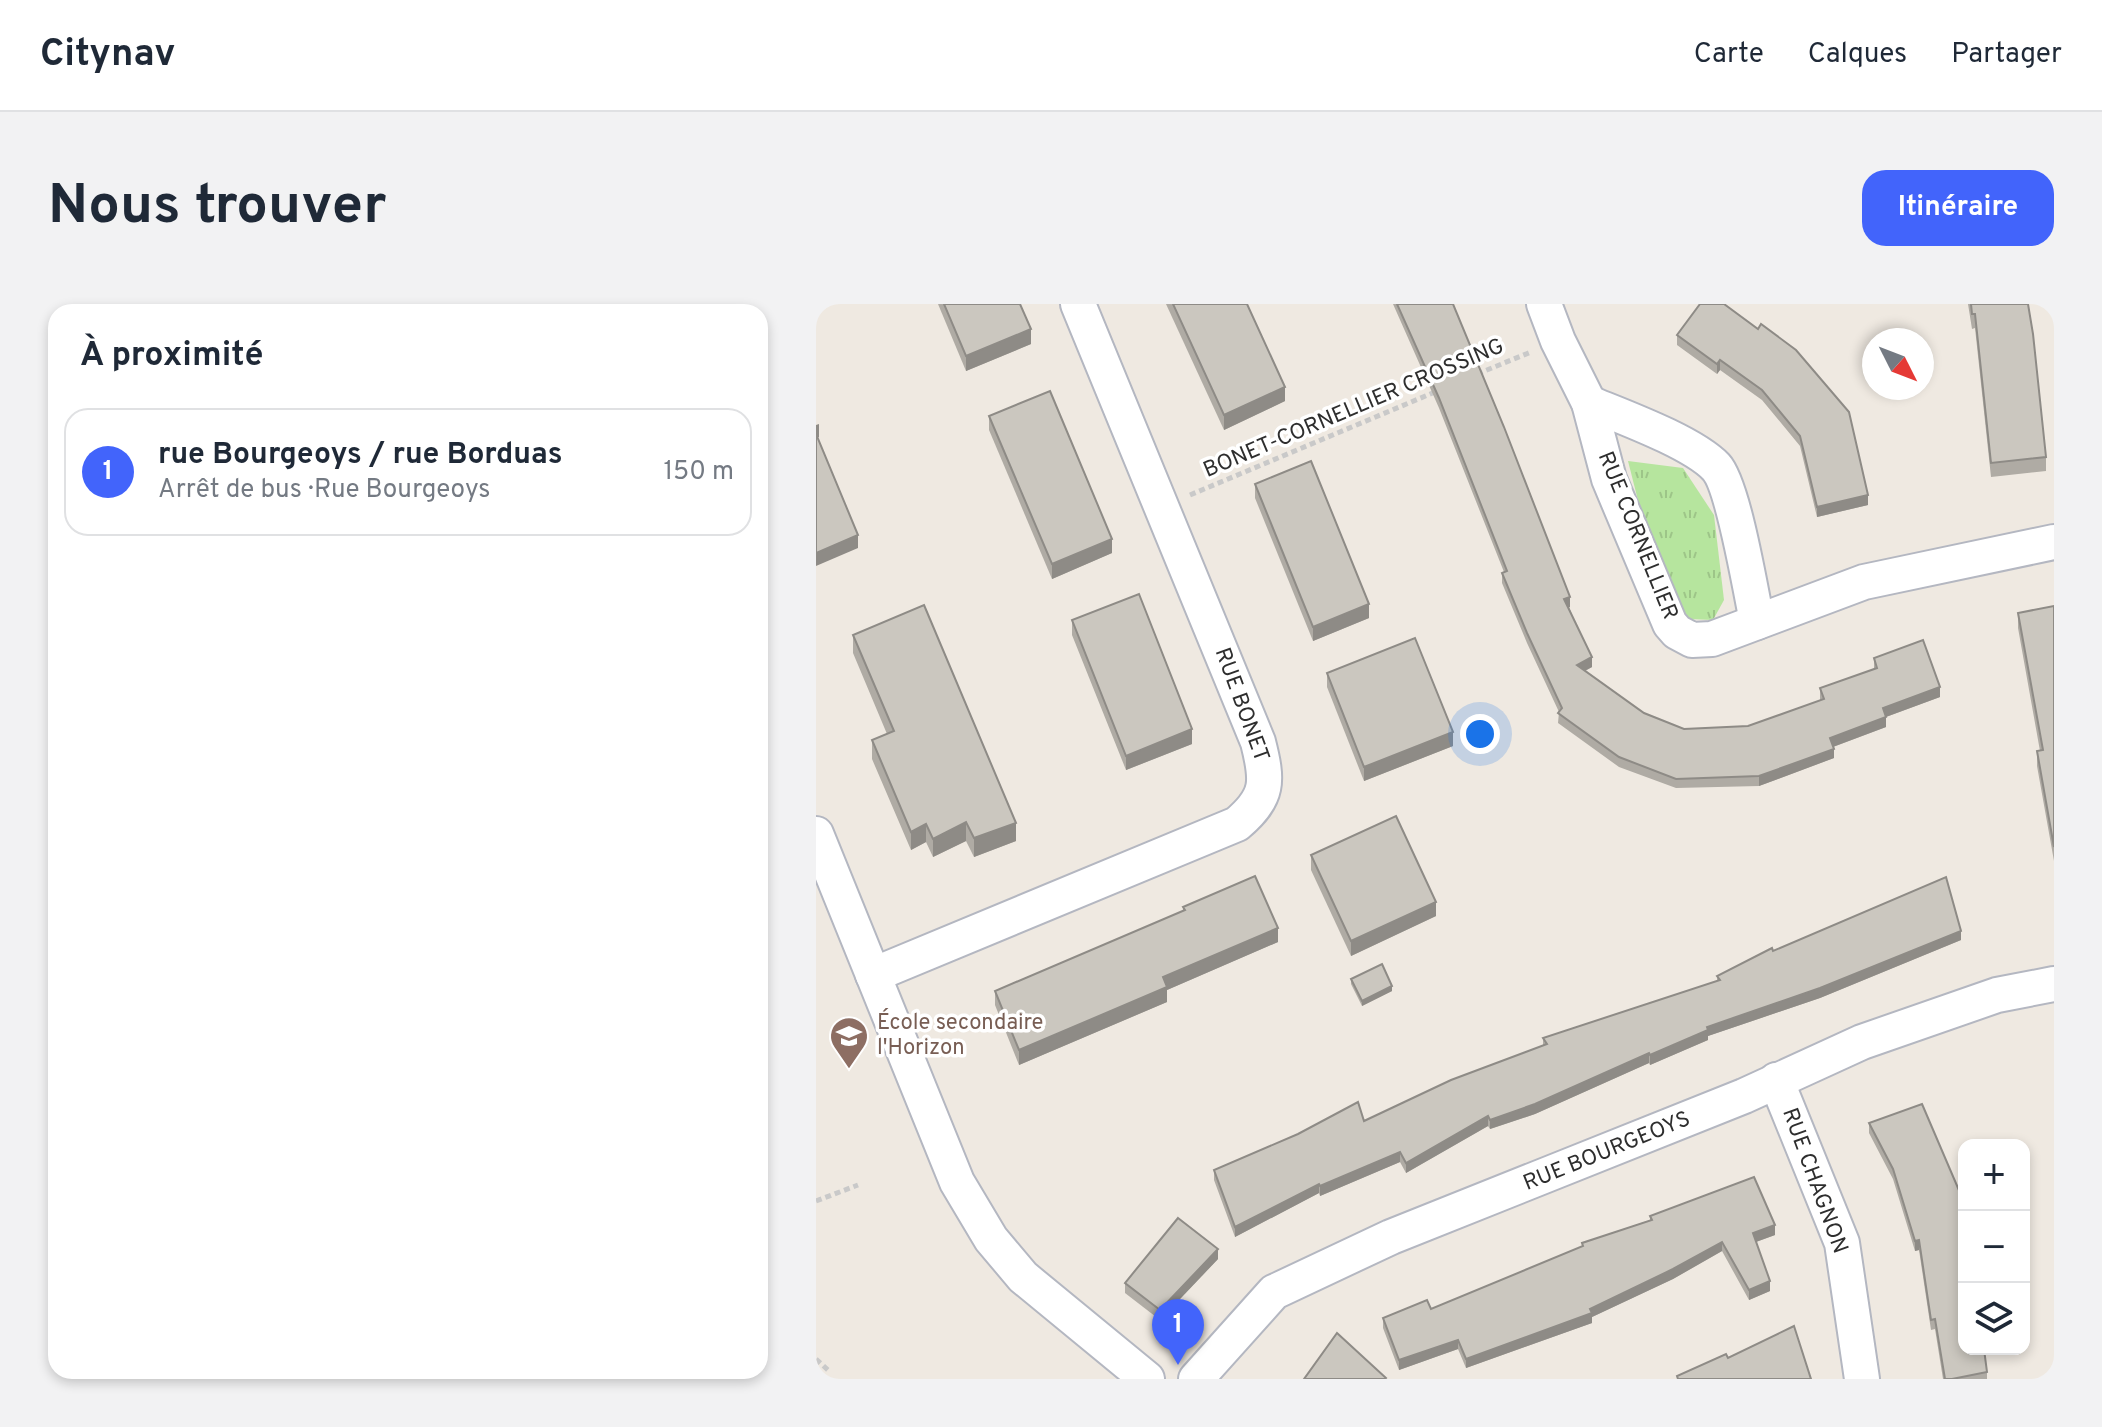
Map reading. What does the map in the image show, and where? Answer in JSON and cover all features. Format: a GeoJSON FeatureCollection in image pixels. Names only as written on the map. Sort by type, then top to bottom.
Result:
{"type":"FeatureCollection","features":[{"type":"Feature","properties":{"kind":"street","name":"RUE BONET"},"geometry":{"type":"LineString","coordinates":[[873,975],[1237,824],[1253,811],[1265,789],[1266,771],[1258,742],[1078,304]]}},
{"type":"Feature","properties":{"kind":"street","name":"RUE CORNELLIER"},"geometry":{"type":"LineString","coordinates":[[1544,304],[1558,341],[1589,403],[1609,479],[1670,624],[1692,640],[1712,639],[1864,582],[2054,542]]}},
{"type":"Feature","properties":{"kind":"street","name":"RUE CORNELLIER"},"geometry":{"type":"LineString","coordinates":[[1589,403],[1656,431],[1718,468],[1730,496],[1757,622]]}},
{"type":"Feature","properties":{"kind":"street"},"geometry":{"type":"LineString","coordinates":[[816,834],[957,1182],[991,1239],[1023,1277],[1147,1379]]}},
{"type":"Feature","properties":{"kind":"street","name":"RUE BOURGEOYS"},"geometry":{"type":"LineString","coordinates":[[1196,1379],[1274,1292],[1391,1237],[1744,1096],[1862,1042],[1997,995],[2054,984]]}},
{"type":"Feature","properties":{"kind":"street","name":"RUE CHAGNON"},"geometry":{"type":"LineString","coordinates":[[1776,1080],[1842,1243],[1862,1379]]}},
{"type":"Feature","properties":{"kind":"path","name":"BONET-CORNELLIER CROSSING"},"geometry":{"type":"LineString","coordinates":[[1470,377],[1558,341]]}},
{"type":"Feature","properties":{"kind":"path","name":"BONET-CORNELLIER CROSSING"},"geometry":{"type":"LineString","coordinates":[[1163,506],[1441,390]]}},
{"type":"Feature","properties":{"kind":"path"},"geometry":{"type":"LineString","coordinates":[[816,1201],[858,1185]]}},
{"type":"Feature","properties":{"kind":"path"},"geometry":{"type":"LineString","coordinates":[[816,1359],[829,1371]]}},
{"type":"Feature","properties":{"kind":"green space"},"geometry":{"type":"Polygon","coordinates":[[[1628,461],[1683,468],[1714,515],[1724,600],[1713,620],[1689,619],[1663,576],[1644,524],[1628,461]]]}},
{"type":"Feature","properties":{"kind":"building"},"geometry":{"type":"Polygon","coordinates":[[[944,304],[1020,304],[1031,329],[966,356],[944,304]]]}},
{"type":"Feature","properties":{"kind":"building"},"geometry":{"type":"Polygon","coordinates":[[[1173,304],[1247,304],[1285,387],[1224,415],[1173,304]]]}},
{"type":"Feature","properties":{"kind":"building"},"geometry":{"type":"Polygon","coordinates":[[[1397,304],[1453,304],[1570,597],[1564,599],[1592,657],[1577,665],[1644,713],[1684,729],[1748,726],[1824,699],[1820,688],[1877,668],[1874,658],[1923,640],[1940,687],[1883,708],[1886,717],[1830,738],[1834,749],[1759,776],[1676,779],[1619,757],[1558,713],[1562,708],[1502,573],[1507,571],[1439,398],[1397,304]]]}},
{"type":"Feature","properties":{"kind":"building"},"geometry":{"type":"Polygon","coordinates":[[[1700,304],[1724,304],[1758,329],[1761,324],[1796,350],[1849,412],[1868,495],[1817,507],[1800,436],[1762,390],[1720,360],[1717,364],[1677,335],[1700,304]]]}},
{"type":"Feature","properties":{"kind":"building"},"geometry":{"type":"Polygon","coordinates":[[[1971,304],[2028,304],[2046,457],[1991,463],[1975,314],[1972,314],[1971,304]]]}},
{"type":"Feature","properties":{"kind":"building"},"geometry":{"type":"Polygon","coordinates":[[[1050,391],[1112,539],[1052,564],[989,416],[1050,391]]]}},
{"type":"Feature","properties":{"kind":"building"},"geometry":{"type":"Polygon","coordinates":[[[816,434],[858,535],[816,553],[816,434]]]}},
{"type":"Feature","properties":{"kind":"building"},"geometry":{"type":"Polygon","coordinates":[[[1311,461],[1369,604],[1313,627],[1255,484],[1311,461]]]}},
{"type":"Feature","properties":{"kind":"building"},"geometry":{"type":"Polygon","coordinates":[[[1139,594],[1192,729],[1126,756],[1072,620],[1139,594]]]}},
{"type":"Feature","properties":{"kind":"building"},"geometry":{"type":"Polygon","coordinates":[[[924,605],[1016,823],[974,838],[966,822],[933,839],[926,824],[911,832],[872,740],[894,731],[853,635],[924,605]]]}},
{"type":"Feature","properties":{"kind":"building"},"geometry":{"type":"Polygon","coordinates":[[[2054,606],[2054,847],[2037,751],[2043,750],[2018,613],[2054,606]]]}},
{"type":"Feature","properties":{"kind":"building"},"geometry":{"type":"Polygon","coordinates":[[[1415,638],[1453,732],[1364,767],[1327,673],[1415,638]]]}},
{"type":"Feature","properties":{"kind":"building"},"geometry":{"type":"Polygon","coordinates":[[[1396,816],[1436,902],[1351,941],[1311,855],[1396,816]]]}},
{"type":"Feature","properties":{"kind":"building"},"geometry":{"type":"Polygon","coordinates":[[[1255,876],[1278,928],[1163,977],[1167,987],[1019,1050],[995,991],[1185,910],[1183,907],[1255,876]]]}},
{"type":"Feature","properties":{"kind":"building"},"geometry":{"type":"Polygon","coordinates":[[[1946,877],[1961,931],[1820,988],[1707,1027],[1708,1030],[1535,1104],[1490,1120],[1488,1116],[1406,1163],[1400,1152],[1319,1184],[1235,1227],[1214,1170],[1298,1134],[1358,1102],[1364,1121],[1451,1080],[1547,1044],[1543,1038],[1720,980],[1717,976],[1772,948],[1773,951],[1946,877]]]}},
{"type":"Feature","properties":{"kind":"building"},"geometry":{"type":"Polygon","coordinates":[[[1382,964],[1392,986],[1362,1001],[1351,979],[1382,964]]]}},
{"type":"Feature","properties":{"kind":"building"},"geometry":{"type":"Polygon","coordinates":[[[1922,1104],[1958,1188],[1958,1355],[1985,1355],[1987,1372],[1945,1379],[1935,1319],[1931,1320],[1919,1240],[1915,1241],[1893,1169],[1869,1123],[1922,1104]]]}},
{"type":"Feature","properties":{"kind":"building"},"geometry":{"type":"Polygon","coordinates":[[[1754,1177],[1775,1225],[1753,1233],[1770,1281],[1749,1290],[1722,1242],[1590,1309],[1592,1313],[1466,1359],[1458,1340],[1399,1360],[1383,1318],[1427,1300],[1431,1309],[1583,1246],[1582,1243],[1652,1220],[1650,1216],[1754,1177]]]}},
{"type":"Feature","properties":{"kind":"building"},"geometry":{"type":"Polygon","coordinates":[[[1178,1218],[1218,1249],[1160,1310],[1125,1283],[1178,1218]]]}},
{"type":"Feature","properties":{"kind":"building"},"geometry":{"type":"Polygon","coordinates":[[[1794,1326],[1811,1379],[1678,1379],[1677,1376],[1726,1354],[1728,1358],[1794,1326]]]}},
{"type":"Feature","properties":{"kind":"building"},"geometry":{"type":"Polygon","coordinates":[[[1337,1333],[1386,1378],[1304,1379],[1337,1333]]]}},
{"type":"Feature","properties":{"kind":"place","name":"École secondaire l'Horizon"},"geometry":{"type":"Point","coordinates":[849,1070]}},
{"type":"Feature","properties":{"kind":"place","name":"rue Bourgeoys / rue Borduas"},"geometry":{"type":"Point","coordinates":[1178,1365]}}]}
